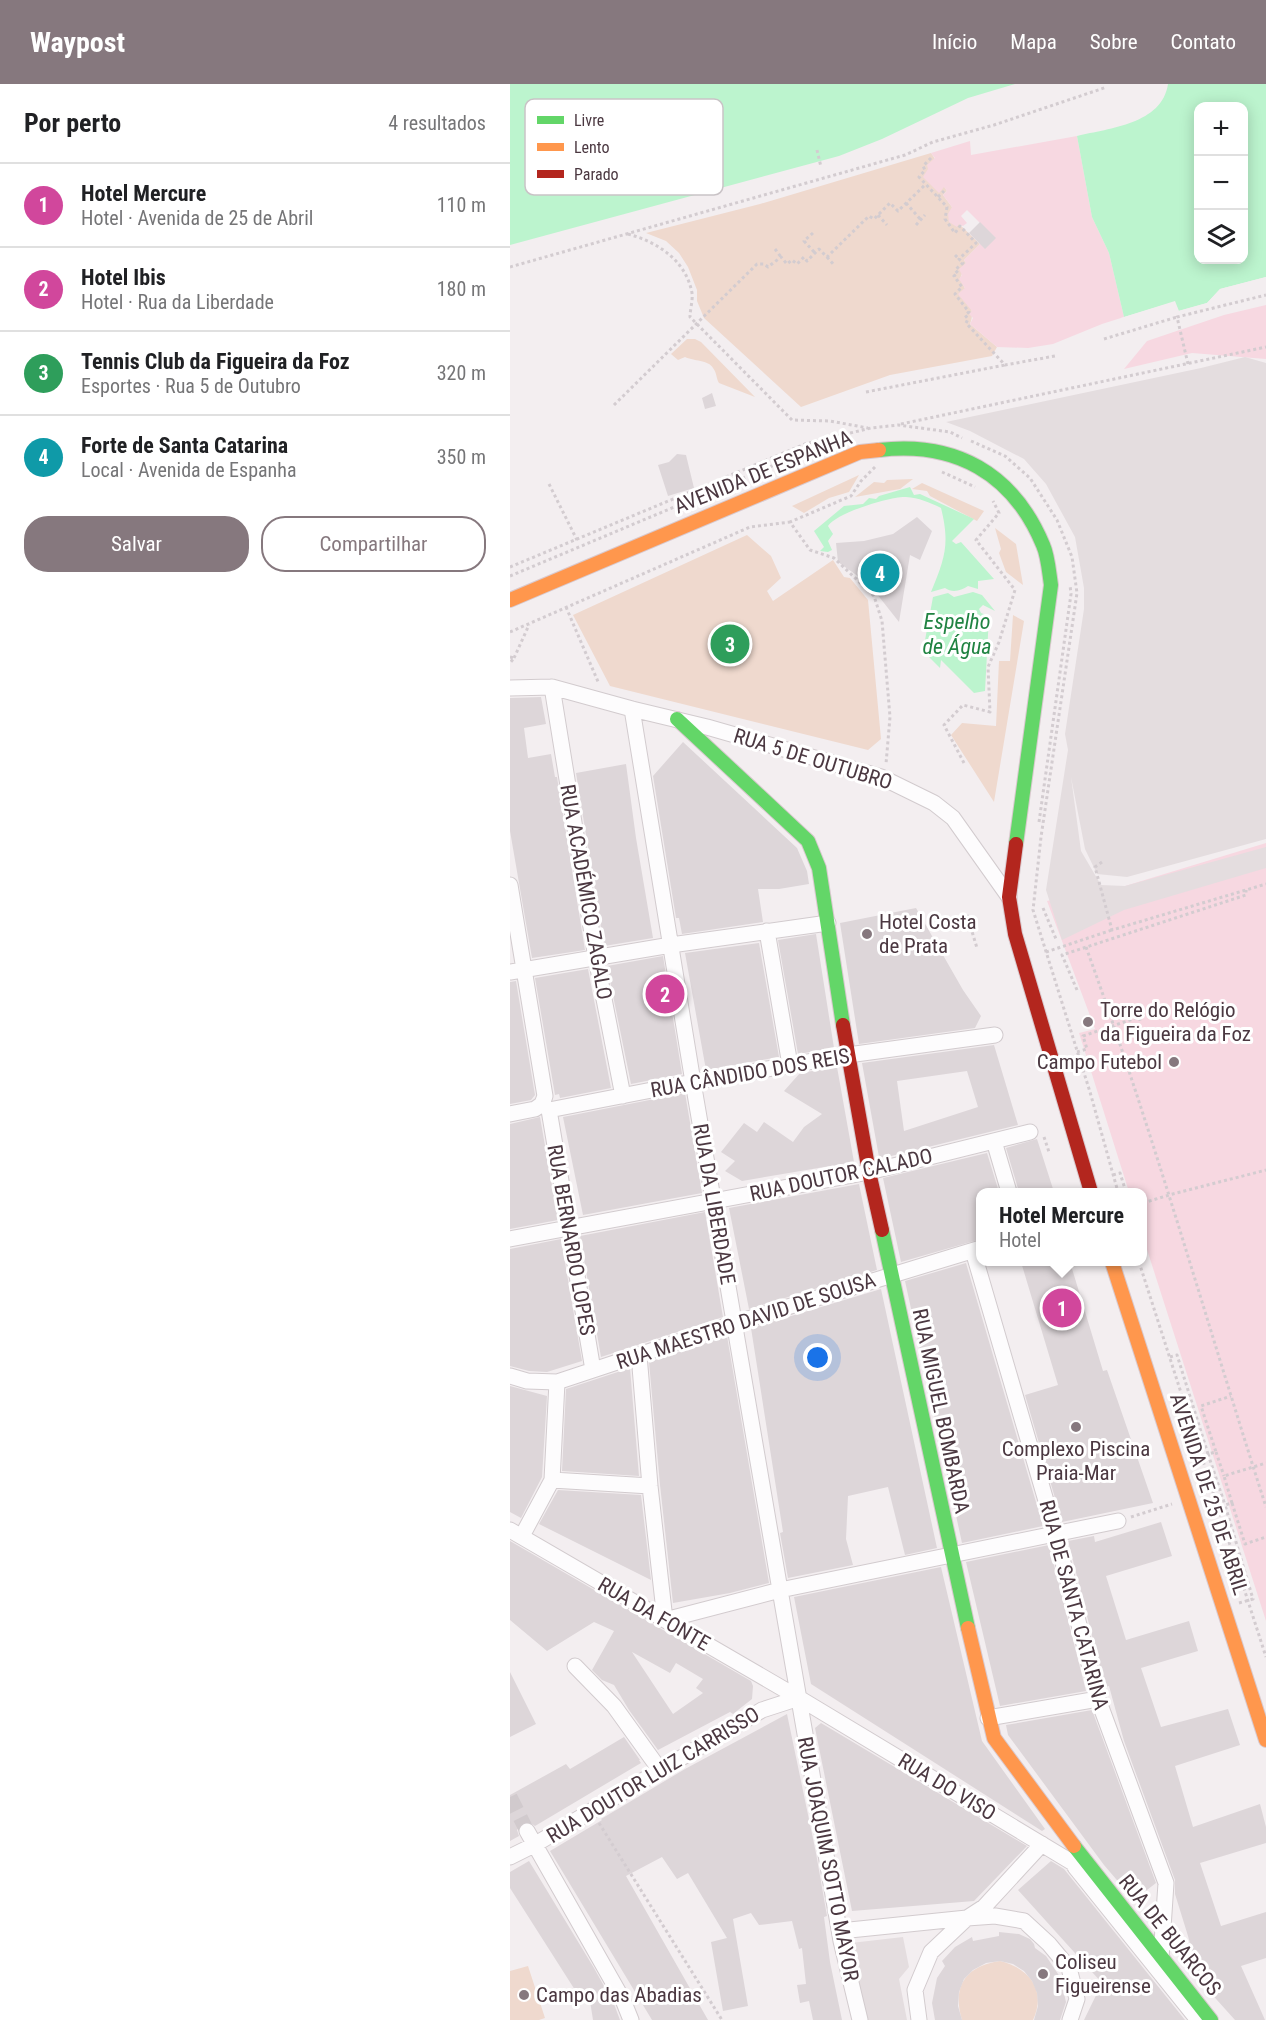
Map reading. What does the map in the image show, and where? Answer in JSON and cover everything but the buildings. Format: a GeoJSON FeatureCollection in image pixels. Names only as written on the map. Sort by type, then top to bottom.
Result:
{"type":"FeatureCollection","features":[{"type":"Feature","properties":{"kind":"main road","name":"AVENIDA DE ESPANHA"},"geometry":{"type":"LineString","coordinates":[[510,600],[860,452],[903,447],[958,456],[991,474],[1018,499],[1044,546],[1051,585],[1009,897]]}},
{"type":"Feature","properties":{"kind":"main road","name":"RUA MIGUEL BOMBARDA"},"geometry":{"type":"LineString","coordinates":[[677,719],[808,841],[819,868],[869,1172],[988,1718],[994,1738],[1096,1876]]}},
{"type":"Feature","properties":{"kind":"main road"},"geometry":{"type":"LineString","coordinates":[[1009,897],[1015,934],[1090,1188]]}},
{"type":"Feature","properties":{"kind":"main road","name":"AVENIDA DE 25 DE ABRIL"},"geometry":{"type":"LineString","coordinates":[[1113,1266],[1266,1740]]}},
{"type":"Feature","properties":{"kind":"main road","name":"RUA DE BUARCOS"},"geometry":{"type":"LineString","coordinates":[[1096,1876],[1211,2020]]}},
{"type":"Feature","properties":{"kind":"street","name":"RUA 5 DE OUTUBRO"},"geometry":{"type":"LineString","coordinates":[[510,688],[552,687],[707,727],[885,778],[934,803],[953,819],[1009,897]]}},
{"type":"Feature","properties":{"kind":"street","name":"RUA ACADÉMICO ZAGALO"},"geometry":{"type":"LineString","coordinates":[[552,687],[596,958],[623,1096]]}},
{"type":"Feature","properties":{"kind":"street","name":"RUA DA LIBERDADE"},"geometry":{"type":"LineString","coordinates":[[632,709],[693,1082],[799,1698]]}},
{"type":"Feature","properties":{"kind":"street","name":"RUA BERNARDO LOPES"},"geometry":{"type":"LineString","coordinates":[[510,885],[517,971],[545,1096],[545,1107],[569,1228],[593,1370]]}},
{"type":"Feature","properties":{"kind":"street"},"geometry":{"type":"LineString","coordinates":[[517,971],[671,945],[828,923]]}},
{"type":"Feature","properties":{"kind":"street"},"geometry":{"type":"LineString","coordinates":[[767,931],[790,1065]]}},
{"type":"Feature","properties":{"kind":"street","name":"RUA CÂNDIDO DOS REIS"},"geometry":{"type":"LineString","coordinates":[[510,1114],[848,1055],[995,1035]]}},
{"type":"Feature","properties":{"kind":"street","name":"RUA DOUTOR CALADO"},"geometry":{"type":"LineString","coordinates":[[510,1239],[869,1172],[1036,1132]]}},
{"type":"Feature","properties":{"kind":"street"},"geometry":{"type":"LineString","coordinates":[[994,1141],[1008,1188]]}},
{"type":"Feature","properties":{"kind":"street","name":"RUA MAESTRO DAVID DE SOUSA"},"geometry":{"type":"LineString","coordinates":[[510,1376],[527,1381],[557,1382],[735,1323],[976,1249]]}},
{"type":"Feature","properties":{"kind":"street","name":"RUA DE SANTA CATARINA"},"geometry":{"type":"LineString","coordinates":[[982,1266],[1056,1534],[1098,1700],[1166,1883],[1161,1958]]}},
{"type":"Feature","properties":{"kind":"street"},"geometry":{"type":"LineString","coordinates":[[639,1355],[665,1620],[780,1590],[1118,1521]]}},
{"type":"Feature","properties":{"kind":"street"},"geometry":{"type":"LineString","coordinates":[[516,1533],[552,1480],[557,1382]]}},
{"type":"Feature","properties":{"kind":"street"},"geometry":{"type":"LineString","coordinates":[[552,1480],[650,1485]]}},
{"type":"Feature","properties":{"kind":"street","name":"RUA DA FONTE"},"geometry":{"type":"LineString","coordinates":[[516,1533],[799,1698]]}},
{"type":"Feature","properties":{"kind":"street"},"geometry":{"type":"LineString","coordinates":[[575,1666],[614,1706],[660,1770]]}},
{"type":"Feature","properties":{"kind":"street","name":"RUA DOUTOR LUIZ CARRISSO"},"geometry":{"type":"LineString","coordinates":[[510,1857],[762,1710],[799,1698]]}},
{"type":"Feature","properties":{"kind":"street","name":"RUA DO VISO"},"geometry":{"type":"LineString","coordinates":[[799,1698],[1096,1876]]}},
{"type":"Feature","properties":{"kind":"street","name":"RUA JOAQUIM SOTTO MAYOR"},"geometry":{"type":"LineString","coordinates":[[799,1698],[840,1931],[860,2020]]}},
{"type":"Feature","properties":{"kind":"street"},"geometry":{"type":"LineString","coordinates":[[988,1718],[1098,1700]]}},
{"type":"Feature","properties":{"kind":"street"},"geometry":{"type":"LineString","coordinates":[[527,1831],[623,2000],[631,2020]]}},
{"type":"Feature","properties":{"kind":"street"},"geometry":{"type":"LineString","coordinates":[[919,2020],[915,1990],[931,1952],[967,1918],[984,1907],[1042,1844]]}},
{"type":"Feature","properties":{"kind":"street"},"geometry":{"type":"LineString","coordinates":[[1069,1860],[1198,2020]]}},
{"type":"Feature","properties":{"kind":"street"},"geometry":{"type":"LineString","coordinates":[[840,1931],[995,1916],[1024,1921],[1049,1944],[1069,1968],[1077,2000],[1070,2020]]}},
{"type":"Feature","properties":{"kind":"path"},"geometry":{"type":"LineString","coordinates":[[510,267],[905,155],[933,142],[994,125],[1107,87]]}},
{"type":"Feature","properties":{"kind":"path"},"geometry":{"type":"LineString","coordinates":[[817,150],[821,167]]}},
{"type":"Feature","properties":{"kind":"path"},"geometry":{"type":"LineString","coordinates":[[931,158],[923,166],[925,170],[919,177],[947,207],[945,219],[955,233],[960,226],[976,243],[959,259]]}},
{"type":"Feature","properties":{"kind":"path"},"geometry":{"type":"LineString","coordinates":[[827,257],[869,216],[874,219],[890,203],[898,211],[926,184]]}},
{"type":"Feature","properties":{"kind":"path"},"geometry":{"type":"LineString","coordinates":[[938,197],[944,191]]}},
{"type":"Feature","properties":{"kind":"path"},"geometry":{"type":"LineString","coordinates":[[906,203],[921,220]]}},
{"type":"Feature","properties":{"kind":"path"},"geometry":{"type":"LineString","coordinates":[[878,215],[887,225]]}},
{"type":"Feature","properties":{"kind":"path"},"geometry":{"type":"LineString","coordinates":[[916,225],[925,215]]}},
{"type":"Feature","properties":{"kind":"path"},"geometry":{"type":"LineString","coordinates":[[813,233],[804,241],[815,253]]}},
{"type":"Feature","properties":{"kind":"path"},"geometry":{"type":"LineString","coordinates":[[627,234],[642,238],[666,251],[680,265],[692,294],[690,317],[792,420],[830,421],[873,429]]}},
{"type":"Feature","properties":{"kind":"path"},"geometry":{"type":"LineString","coordinates":[[775,249],[787,264],[792,260],[797,264],[804,257],[807,261],[819,249],[835,266]]}},
{"type":"Feature","properties":{"kind":"path"},"geometry":{"type":"LineString","coordinates":[[955,255],[963,262],[955,270],[957,273],[954,276],[962,287],[955,294],[969,312],[965,315],[968,319],[966,323],[1005,365]]}},
{"type":"Feature","properties":{"kind":"path"},"geometry":{"type":"LineString","coordinates":[[614,405],[757,264],[764,264],[768,267],[781,257]]}},
{"type":"Feature","properties":{"kind":"path"},"geometry":{"type":"LineString","coordinates":[[1104,339],[1177,317],[1266,295]]}},
{"type":"Feature","properties":{"kind":"path"},"geometry":{"type":"LineString","coordinates":[[1177,317],[1188,364]]}},
{"type":"Feature","properties":{"kind":"path"},"geometry":{"type":"LineString","coordinates":[[510,567],[805,444],[1266,348]]}},
{"type":"Feature","properties":{"kind":"path"},"geometry":{"type":"LineString","coordinates":[[867,392],[1055,356]]}},
{"type":"Feature","properties":{"kind":"path"},"geometry":{"type":"LineString","coordinates":[[510,576],[829,442],[882,431],[898,425],[950,432],[1005,456],[1030,478],[1057,520],[1071,557],[1077,593],[1042,828],[1034,910],[1117,1188]]}},
{"type":"Feature","properties":{"kind":"path"},"geometry":{"type":"LineString","coordinates":[[882,431],[893,432]]}},
{"type":"Feature","properties":{"kind":"path"},"geometry":{"type":"LineString","coordinates":[[949,437],[959,442]]}},
{"type":"Feature","properties":{"kind":"path"},"geometry":{"type":"LineString","coordinates":[[510,632],[750,528],[790,522],[850,496],[875,467],[885,466]]}},
{"type":"Feature","properties":{"kind":"path"},"geometry":{"type":"LineString","coordinates":[[935,469],[979,489]]}},
{"type":"Feature","properties":{"kind":"path"},"geometry":{"type":"LineString","coordinates":[[549,484],[577,540]]}},
{"type":"Feature","properties":{"kind":"path"},"geometry":{"type":"LineString","coordinates":[[964,763],[945,725],[963,705],[990,712],[988,667],[999,642],[1015,590],[976,540],[999,513],[990,494]]}},
{"type":"Feature","properties":{"kind":"path"},"geometry":{"type":"LineString","coordinates":[[790,522],[810,550],[834,558],[874,596],[882,621],[890,717],[885,778]]}},
{"type":"Feature","properties":{"kind":"path"},"geometry":{"type":"LineString","coordinates":[[1033,863],[1071,594],[1068,575]]}},
{"type":"Feature","properties":{"kind":"path"},"geometry":{"type":"LineString","coordinates":[[566,607],[599,684]]}},
{"type":"Feature","properties":{"kind":"path"},"geometry":{"type":"LineString","coordinates":[[510,663],[529,625]]}},
{"type":"Feature","properties":{"kind":"path"},"geometry":{"type":"LineString","coordinates":[[1102,862],[1095,867],[1112,930]]}},
{"type":"Feature","properties":{"kind":"path"},"geometry":{"type":"LineString","coordinates":[[1046,952],[1266,884]]}},
{"type":"Feature","properties":{"kind":"path"},"geometry":{"type":"LineString","coordinates":[[1077,990],[1062,955],[1246,895],[1246,890]]}},
{"type":"Feature","properties":{"kind":"path"},"geometry":{"type":"LineString","coordinates":[[1043,908],[1056,939]]}},
{"type":"Feature","properties":{"kind":"path"},"geometry":{"type":"LineString","coordinates":[[967,915],[977,948]]}},
{"type":"Feature","properties":{"kind":"path"},"geometry":{"type":"LineString","coordinates":[[1086,947],[1169,1195],[1266,1507]]}},
{"type":"Feature","properties":{"kind":"path"},"geometry":{"type":"LineString","coordinates":[[1077,1052],[1087,1049],[1083,1036],[1139,1017],[1141,1023]]}},
{"type":"Feature","properties":{"kind":"path"},"geometry":{"type":"LineString","coordinates":[[1036,1132],[1049,1152]]}},
{"type":"Feature","properties":{"kind":"path"},"geometry":{"type":"LineString","coordinates":[[1147,1202],[1266,1170]]}},
{"type":"Feature","properties":{"kind":"path"},"geometry":{"type":"LineString","coordinates":[[1113,1175],[1120,1173],[1125,1188]]}},
{"type":"Feature","properties":{"kind":"path"},"geometry":{"type":"LineString","coordinates":[[1140,1266],[1266,1657]]}},
{"type":"Feature","properties":{"kind":"path"},"geometry":{"type":"LineString","coordinates":[[1170,1357],[1177,1355],[1209,1454],[1253,1599],[1247,1600]]}},
{"type":"Feature","properties":{"kind":"path"},"geometry":{"type":"LineString","coordinates":[[1231,1396],[1201,1406],[1245,1544],[1266,1537]]}},
{"type":"Feature","properties":{"kind":"path"},"geometry":{"type":"LineString","coordinates":[[1209,1454],[1216,1452]]}},
{"type":"Feature","properties":{"kind":"path"},"geometry":{"type":"LineString","coordinates":[[1224,1476],[1266,1463]]}},
{"type":"Feature","properties":{"kind":"path"},"geometry":{"type":"LineString","coordinates":[[1209,1482],[1216,1480]]}},
{"type":"Feature","properties":{"kind":"path"},"geometry":{"type":"LineString","coordinates":[[1225,1505],[1233,1503]]}},
{"type":"Feature","properties":{"kind":"path"},"geometry":{"type":"LineString","coordinates":[[1118,1521],[1172,1504]]}},
{"type":"Feature","properties":{"kind":"path"},"geometry":{"type":"LineString","coordinates":[[591,1811],[723,2020]]}},
{"type":"Feature","properties":{"kind":"shaded area"},"geometry":{"type":"Polygon","coordinates":[[[931,153],[947,191],[943,195],[952,207],[959,224],[980,244],[964,260],[966,263],[960,279],[971,307],[970,324],[997,347],[992,356],[890,375],[801,407],[704,318],[697,301],[697,290],[688,267],[679,253],[666,241],[646,233],[760,204],[931,153]]]}},
{"type":"Feature","properties":{"kind":"shaded area"},"geometry":{"type":"Polygon","coordinates":[[[687,339],[701,342],[755,397],[719,383],[714,370],[708,363],[685,357],[678,360],[671,354],[687,339]]]}},
{"type":"Feature","properties":{"kind":"shaded area"},"geometry":{"type":"Polygon","coordinates":[[[1245,357],[1266,363],[1266,839],[1127,877],[1097,874],[1085,849],[1071,777],[1081,851],[1101,885],[1125,886],[1266,847],[1266,868],[1124,910],[1062,940],[1046,890],[1068,750],[1065,734],[1084,609],[1084,588],[1075,537],[1046,484],[1024,459],[970,431],[946,422],[1245,357]]]}},
{"type":"Feature","properties":{"kind":"shaded area"},"geometry":{"type":"Polygon","coordinates":[[[859,475],[849,492],[829,498],[804,513],[792,506],[859,475]]]}},
{"type":"Feature","properties":{"kind":"shaded area"},"geometry":{"type":"Polygon","coordinates":[[[913,479],[900,489],[855,497],[874,482],[913,479]]]}},
{"type":"Feature","properties":{"kind":"shaded area"},"geometry":{"type":"Polygon","coordinates":[[[922,483],[984,511],[977,521],[930,496],[927,491],[912,489],[922,483]]]}},
{"type":"Feature","properties":{"kind":"shaded area"},"geometry":{"type":"Polygon","coordinates":[[[995,528],[1016,544],[1023,585],[1006,572],[999,553],[1001,549],[995,528]]]}},
{"type":"Feature","properties":{"kind":"shaded area"},"geometry":{"type":"Polygon","coordinates":[[[747,535],[771,556],[781,578],[767,591],[773,601],[833,560],[844,577],[850,578],[868,600],[881,739],[868,750],[610,686],[573,615],[747,535]]]}},
{"type":"Feature","properties":{"kind":"shaded area"},"geometry":{"type":"Polygon","coordinates":[[[1013,615],[1024,621],[994,802],[951,735],[962,723],[996,726],[999,661],[1010,661],[1013,615]]]}},
{"type":"Feature","properties":{"kind":"shaded area"},"geometry":{"type":"Polygon","coordinates":[[[903,1937],[909,1967],[899,1979],[907,2020],[865,2020],[851,1943],[903,1937]]]}},
{"type":"Feature","properties":{"kind":"shaded area"},"geometry":{"type":"Polygon","coordinates":[[[1000,1961],[1019,1969],[1033,1982],[1038,1999],[1033,2020],[962,2020],[959,1998],[964,1980],[978,1968],[1000,1961]]]}},
{"type":"Feature","properties":{"kind":"shaded area","name":"Campo das Abadias"},"geometry":{"type":"Polygon","coordinates":[[[528,1966],[545,2018],[510,2020],[510,1971],[528,1966]]]}},
{"type":"Feature","properties":{"kind":"sand"},"geometry":{"type":"Polygon","coordinates":[[[1077,136],[1092,217],[1109,253],[1124,317],[1053,344],[1028,348],[997,347],[970,324],[973,318],[969,314],[972,311],[958,294],[965,288],[959,279],[962,275],[959,269],[966,263],[964,260],[980,244],[995,238],[967,210],[961,216],[967,223],[963,226],[959,224],[957,227],[949,222],[948,214],[952,207],[943,195],[947,191],[944,187],[939,193],[923,177],[928,169],[927,165],[935,158],[931,153],[970,141],[971,155],[1077,136]]]}},
{"type":"Feature","properties":{"kind":"sand"},"geometry":{"type":"Polygon","coordinates":[[[1266,305],[1266,359],[1192,353],[1124,369],[1147,341],[1224,315],[1266,305]]]}},
{"type":"Feature","properties":{"kind":"sand"},"geometry":{"type":"Polygon","coordinates":[[[1266,843],[1266,1621],[1147,1249],[1147,1188],[1128,1188],[1079,1033],[1095,1029],[1047,901],[1110,887],[1125,886],[1266,843]]]}},
{"type":"Feature","properties":{"kind":"water"},"geometry":{"type":"Polygon","coordinates":[[[510,84],[1015,84],[968,98],[882,139],[839,156],[723,187],[723,99],[525,99],[525,195],[695,195],[510,245],[510,84]]]}},
{"type":"Feature","properties":{"kind":"water"},"geometry":{"type":"Polygon","coordinates":[[[1168,84],[1266,84],[1266,277],[1220,289],[1207,303],[1178,311],[1174,302],[1124,317],[1109,253],[1092,217],[1077,136],[1119,127],[1145,116],[1156,108],[1164,97],[1168,84]]]}},
{"type":"Feature","properties":{"kind":"water","name":"Espelho de Água"},"geometry":{"type":"Polygon","coordinates":[[[910,487],[914,495],[920,494],[974,519],[952,541],[956,544],[961,542],[994,579],[978,581],[978,589],[968,586],[956,591],[945,588],[931,592],[945,551],[941,508],[906,497],[877,502],[833,521],[828,526],[833,534],[828,541],[832,550],[820,551],[824,547],[814,531],[844,506],[863,504],[869,498],[876,499],[879,496],[910,487]]]}},
{"type":"Feature","properties":{"kind":"water","name":"Espelho de Água"},"geometry":{"type":"Polygon","coordinates":[[[973,592],[982,595],[995,611],[983,605],[979,609],[981,613],[989,616],[985,691],[974,693],[941,660],[940,668],[923,651],[933,597],[948,593],[954,597],[973,592]]]}},
{"type":"Feature","properties":{"kind":"pier"},"geometry":{"type":"Polygon","coordinates":[[[1266,277],[1266,280],[1222,292],[1208,306],[1179,314],[1176,313],[1173,305],[1124,320],[1121,318],[1175,301],[1179,311],[1207,303],[1220,289],[1266,277]]]}},
{"type":"Feature","properties":{"kind":"tunnel"},"geometry":{"type":"LineString","coordinates":[[510,1797],[527,1831]]}},
{"type":"Feature","properties":{"kind":"traffic: fast"},"geometry":{"type":"LineString","coordinates":[[879,450],[932,451],[956,457],[978,467],[998,481],[1015,499],[1030,520],[1045,549],[1051,585],[1016,844]]}},
{"type":"Feature","properties":{"kind":"traffic: fast"},"geometry":{"type":"LineString","coordinates":[[677,719],[808,841],[819,868],[843,1025]]}},
{"type":"Feature","properties":{"kind":"traffic: fast"},"geometry":{"type":"LineString","coordinates":[[882,1230],[968,1628]]}},
{"type":"Feature","properties":{"kind":"traffic: fast"},"geometry":{"type":"LineString","coordinates":[[1074,1846],[1211,2020]]}},
{"type":"Feature","properties":{"kind":"traffic: slow"},"geometry":{"type":"LineString","coordinates":[[510,600],[860,452],[879,450]]}},
{"type":"Feature","properties":{"kind":"traffic: slow"},"geometry":{"type":"LineString","coordinates":[[1113,1266],[1266,1740]]}},
{"type":"Feature","properties":{"kind":"traffic: slow"},"geometry":{"type":"LineString","coordinates":[[968,1628],[994,1738],[1074,1846]]}},
{"type":"Feature","properties":{"kind":"traffic: jam"},"geometry":{"type":"LineString","coordinates":[[1016,844],[1009,897],[1015,934],[1090,1188]]}},
{"type":"Feature","properties":{"kind":"traffic: jam"},"geometry":{"type":"LineString","coordinates":[[843,1025],[869,1172],[882,1230]]}},
{"type":"Feature","properties":{"kind":"place","name":"Forte de Santa Catarina"},"geometry":{"type":"Point","coordinates":[880,573]}},
{"type":"Feature","properties":{"kind":"place","name":"Tennis Club da Figueira da Foz"},"geometry":{"type":"Point","coordinates":[730,644]}},
{"type":"Feature","properties":{"kind":"place","name":"Hotel Costa de Prata"},"geometry":{"type":"Point","coordinates":[867,934]}},
{"type":"Feature","properties":{"kind":"place","name":"Hotel Ibis"},"geometry":{"type":"Point","coordinates":[665,994]}},
{"type":"Feature","properties":{"kind":"place","name":"Torre do Relógio da Figueira da Foz"},"geometry":{"type":"Point","coordinates":[1088,1022]}},
{"type":"Feature","properties":{"kind":"place","name":"Campo Futebol"},"geometry":{"type":"Point","coordinates":[1174,1062]}},
{"type":"Feature","properties":{"kind":"place","name":"Hotel Mercure"},"geometry":{"type":"Point","coordinates":[1062,1308]}},
{"type":"Feature","properties":{"kind":"place","name":"Complexo Piscina Praia-Mar"},"geometry":{"type":"Point","coordinates":[1076,1427]}},
{"type":"Feature","properties":{"kind":"place","name":"Coliseu Figueirense"},"geometry":{"type":"Point","coordinates":[1043,1974]}},
{"type":"Feature","properties":{"kind":"place","name":"Campo das Abadias"},"geometry":{"type":"Point","coordinates":[524,1995]}}]}
